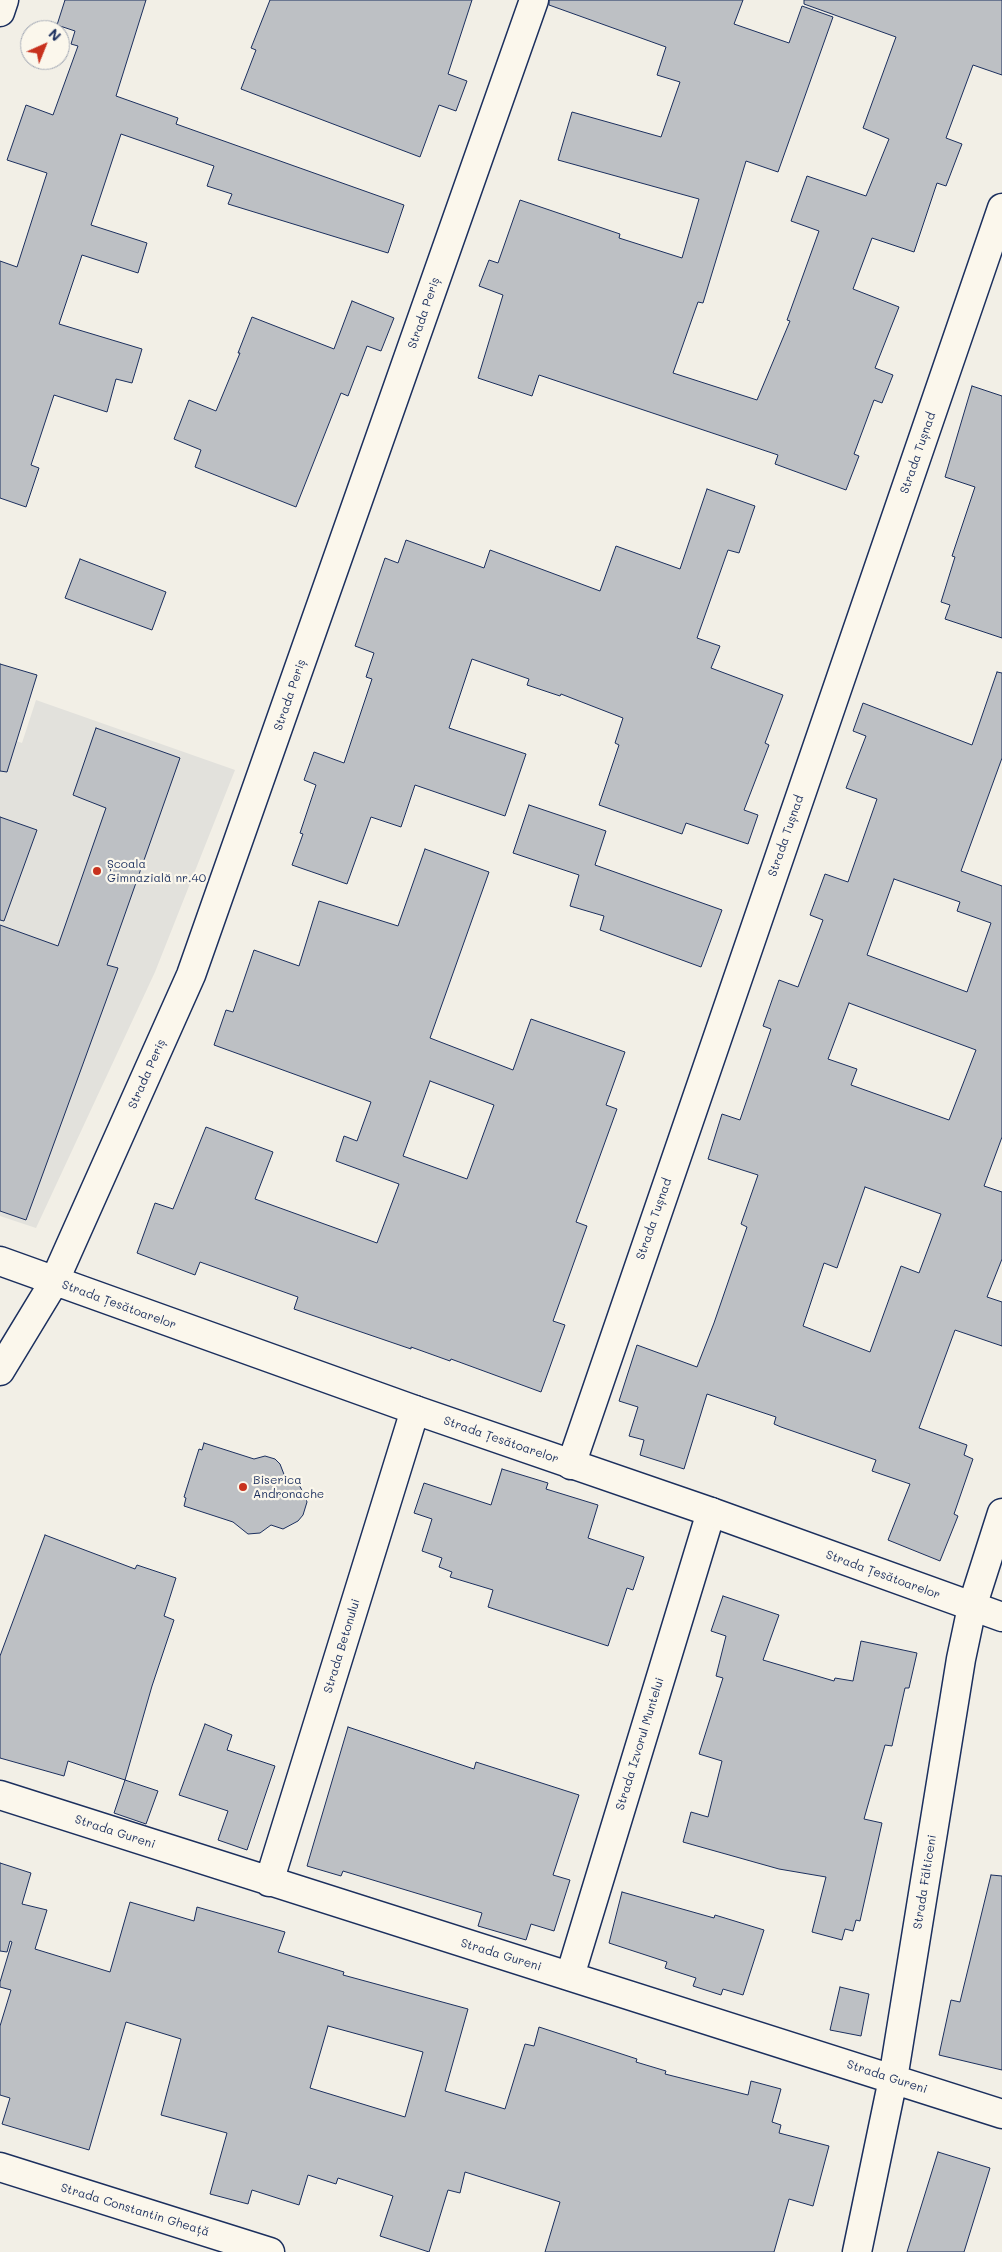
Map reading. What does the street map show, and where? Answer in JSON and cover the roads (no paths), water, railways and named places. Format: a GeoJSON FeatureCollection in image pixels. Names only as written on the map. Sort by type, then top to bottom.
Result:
{"type":"FeatureCollection","features":[{"type":"Feature","properties":{"kind":"street"},"geometry":{"type":"LineString","coordinates":[[0,12],[4,0]]}},
{"type":"Feature","properties":{"kind":"street","name":"Strada Periș"},"geometry":{"type":"LineString","coordinates":[[0,1371],[54,1282],[192,975],[534,0]]}},
{"type":"Feature","properties":{"kind":"street","name":"Strada Tușnad"},"geometry":{"type":"LineString","coordinates":[[571,1465],[1002,208]]}},
{"type":"Feature","properties":{"kind":"street","name":"Strada Țesătoarelor"},"geometry":{"type":"LineString","coordinates":[[0,1262],[571,1465],[711,1512],[972,1608],[1002,1617]]}},
{"type":"Feature","properties":{"kind":"street","name":"Strada Betonului"},"geometry":{"type":"LineString","coordinates":[[269,1882],[415,1410]]}},
{"type":"Feature","properties":{"kind":"street","name":"Strada Izvorul Muntelui"},"geometry":{"type":"LineString","coordinates":[[570,1976],[711,1512]]}},
{"type":"Feature","properties":{"kind":"street","name":"Strada Fălticeni"},"geometry":{"type":"LineString","coordinates":[[857,2252],[893,2079],[961,1659],[972,1608],[1002,1514]]}},
{"type":"Feature","properties":{"kind":"street","name":"Strada Gureni"},"geometry":{"type":"LineString","coordinates":[[0,1796],[1002,2114]]}},
{"type":"Feature","properties":{"kind":"street","name":"Strada Constantin Gheață"},"geometry":{"type":"LineString","coordinates":[[0,2167],[270,2252]]}},
{"type":"Feature","properties":{"kind":"place","name":"Școala Gimnazială nr.40"},"geometry":{"type":"Point","coordinates":[97,871]}},
{"type":"Feature","properties":{"kind":"place","name":"Biserica Andronache"},"geometry":{"type":"Point","coordinates":[243,1487]}}]}
